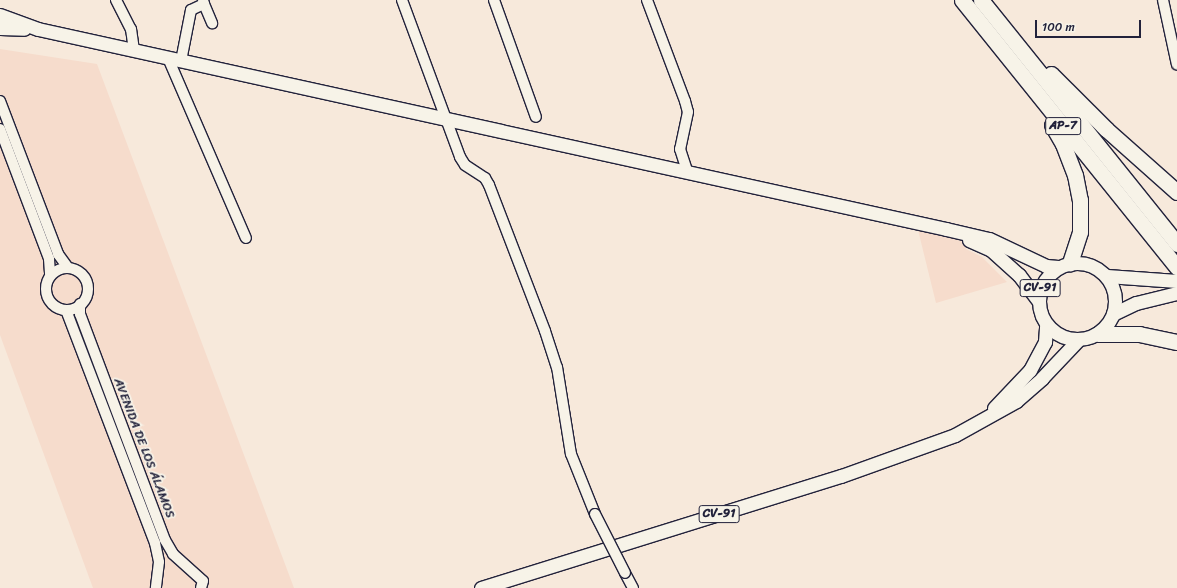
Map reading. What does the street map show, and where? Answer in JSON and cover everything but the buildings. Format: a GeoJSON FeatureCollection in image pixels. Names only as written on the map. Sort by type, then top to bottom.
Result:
{"type":"FeatureCollection","features":[{"type":"Feature","properties":{"kind":"highway","name":"AP-7"},"geometry":{"type":"LineString","coordinates":[[981,0],[1171,248],[1177,267]]}},
{"type":"Feature","properties":{"kind":"highway","name":"AP-7"},"geometry":{"type":"LineString","coordinates":[[963,1],[1171,248]]}},
{"type":"Feature","properties":{"kind":"highway"},"geometry":{"type":"LineString","coordinates":[[963,1],[1064,144],[1075,175],[1080,200],[1080,232],[1064,265]]}},
{"type":"Feature","properties":{"kind":"highway"},"geometry":{"type":"LineString","coordinates":[[1006,31],[1106,129],[1177,192]]}},
{"type":"Feature","properties":{"kind":"highway"},"geometry":{"type":"LineString","coordinates":[[1098,334],[1139,334],[1177,342]]}},
{"type":"Feature","properties":{"kind":"main road"},"geometry":{"type":"LineString","coordinates":[[0,14],[38,29],[134,51],[444,117],[946,228],[989,239],[1046,266],[1064,265]]}},
{"type":"Feature","properties":{"kind":"main road"},"geometry":{"type":"LineString","coordinates":[[0,28],[38,29]]}},
{"type":"Feature","properties":{"kind":"main road"},"geometry":{"type":"LineString","coordinates":[[946,228],[991,250],[1019,275],[1038,300]]}},
{"type":"Feature","properties":{"kind":"main road","name":"CV-91"},"geometry":{"type":"LineString","coordinates":[[955,435],[988,414],[1019,383],[1038,356],[1045,342],[1046,326],[1040,314],[1038,300],[1041,287],[1047,276],[1064,265],[1084,263],[1096,267],[1106,276]]}},
{"type":"Feature","properties":{"kind":"main road"},"geometry":{"type":"LineString","coordinates":[[1106,276],[1177,281]]}},
{"type":"Feature","properties":{"kind":"main road"},"geometry":{"type":"LineString","coordinates":[[1098,334],[1107,325],[1113,314],[1116,301],[1113,287],[1106,276]]}},
{"type":"Feature","properties":{"kind":"main road"},"geometry":{"type":"LineString","coordinates":[[1113,314],[1136,303],[1177,293]]}},
{"type":"Feature","properties":{"kind":"main road"},"geometry":{"type":"LineString","coordinates":[[1046,326],[1060,336],[1078,340]]}},
{"type":"Feature","properties":{"kind":"main road","name":"CV-91"},"geometry":{"type":"LineString","coordinates":[[481,588],[841,476],[955,435],[1016,401],[1042,378],[1078,340],[1098,334]]}},
{"type":"Feature","properties":{"kind":"street"},"geometry":{"type":"LineString","coordinates":[[116,0],[132,33],[134,51]]}},
{"type":"Feature","properties":{"kind":"street"},"geometry":{"type":"LineString","coordinates":[[402,0],[444,117],[465,165],[485,178],[489,185],[557,368],[571,454],[595,514],[633,588]]}},
{"type":"Feature","properties":{"kind":"street"},"geometry":{"type":"LineString","coordinates":[[494,0],[536,117]]}},
{"type":"Feature","properties":{"kind":"street"},"geometry":{"type":"LineString","coordinates":[[647,0],[688,112],[680,149],[687,170]]}},
{"type":"Feature","properties":{"kind":"street"},"geometry":{"type":"LineString","coordinates":[[1163,0],[1177,66]]}},
{"type":"Feature","properties":{"kind":"street"},"geometry":{"type":"LineString","coordinates":[[212,23],[204,2],[191,10],[175,59],[246,238]]}},
{"type":"Feature","properties":{"kind":"street"},"geometry":{"type":"LineString","coordinates":[[0,101],[58,254],[68,268],[81,273],[86,280],[87,294],[80,304],[66,310],[53,304],[46,294],[50,275],[49,260],[0,129]]}},
{"type":"Feature","properties":{"kind":"street"},"geometry":{"type":"LineString","coordinates":[[50,275],[68,268]]}},
{"type":"Feature","properties":{"kind":"street","name":"AVENIDA DE LOS ÁLAMOS"},"geometry":{"type":"LineString","coordinates":[[80,304],[80,314],[165,540],[172,554],[203,581],[201,588]]}},
{"type":"Feature","properties":{"kind":"street","name":"AVENIDA DE LOS ÁLAMOS"},"geometry":{"type":"LineString","coordinates":[[66,310],[155,543],[159,562],[156,588]]}},
{"type":"Feature","properties":{"kind":"shaded area"},"geometry":{"type":"Polygon","coordinates":[[[0,49],[97,64],[294,588],[93,588],[0,335],[0,49]]]}},
{"type":"Feature","properties":{"kind":"shaded area"},"geometry":{"type":"Polygon","coordinates":[[[918,230],[965,242],[966,249],[982,257],[1007,282],[936,303],[918,230]]]}}]}
